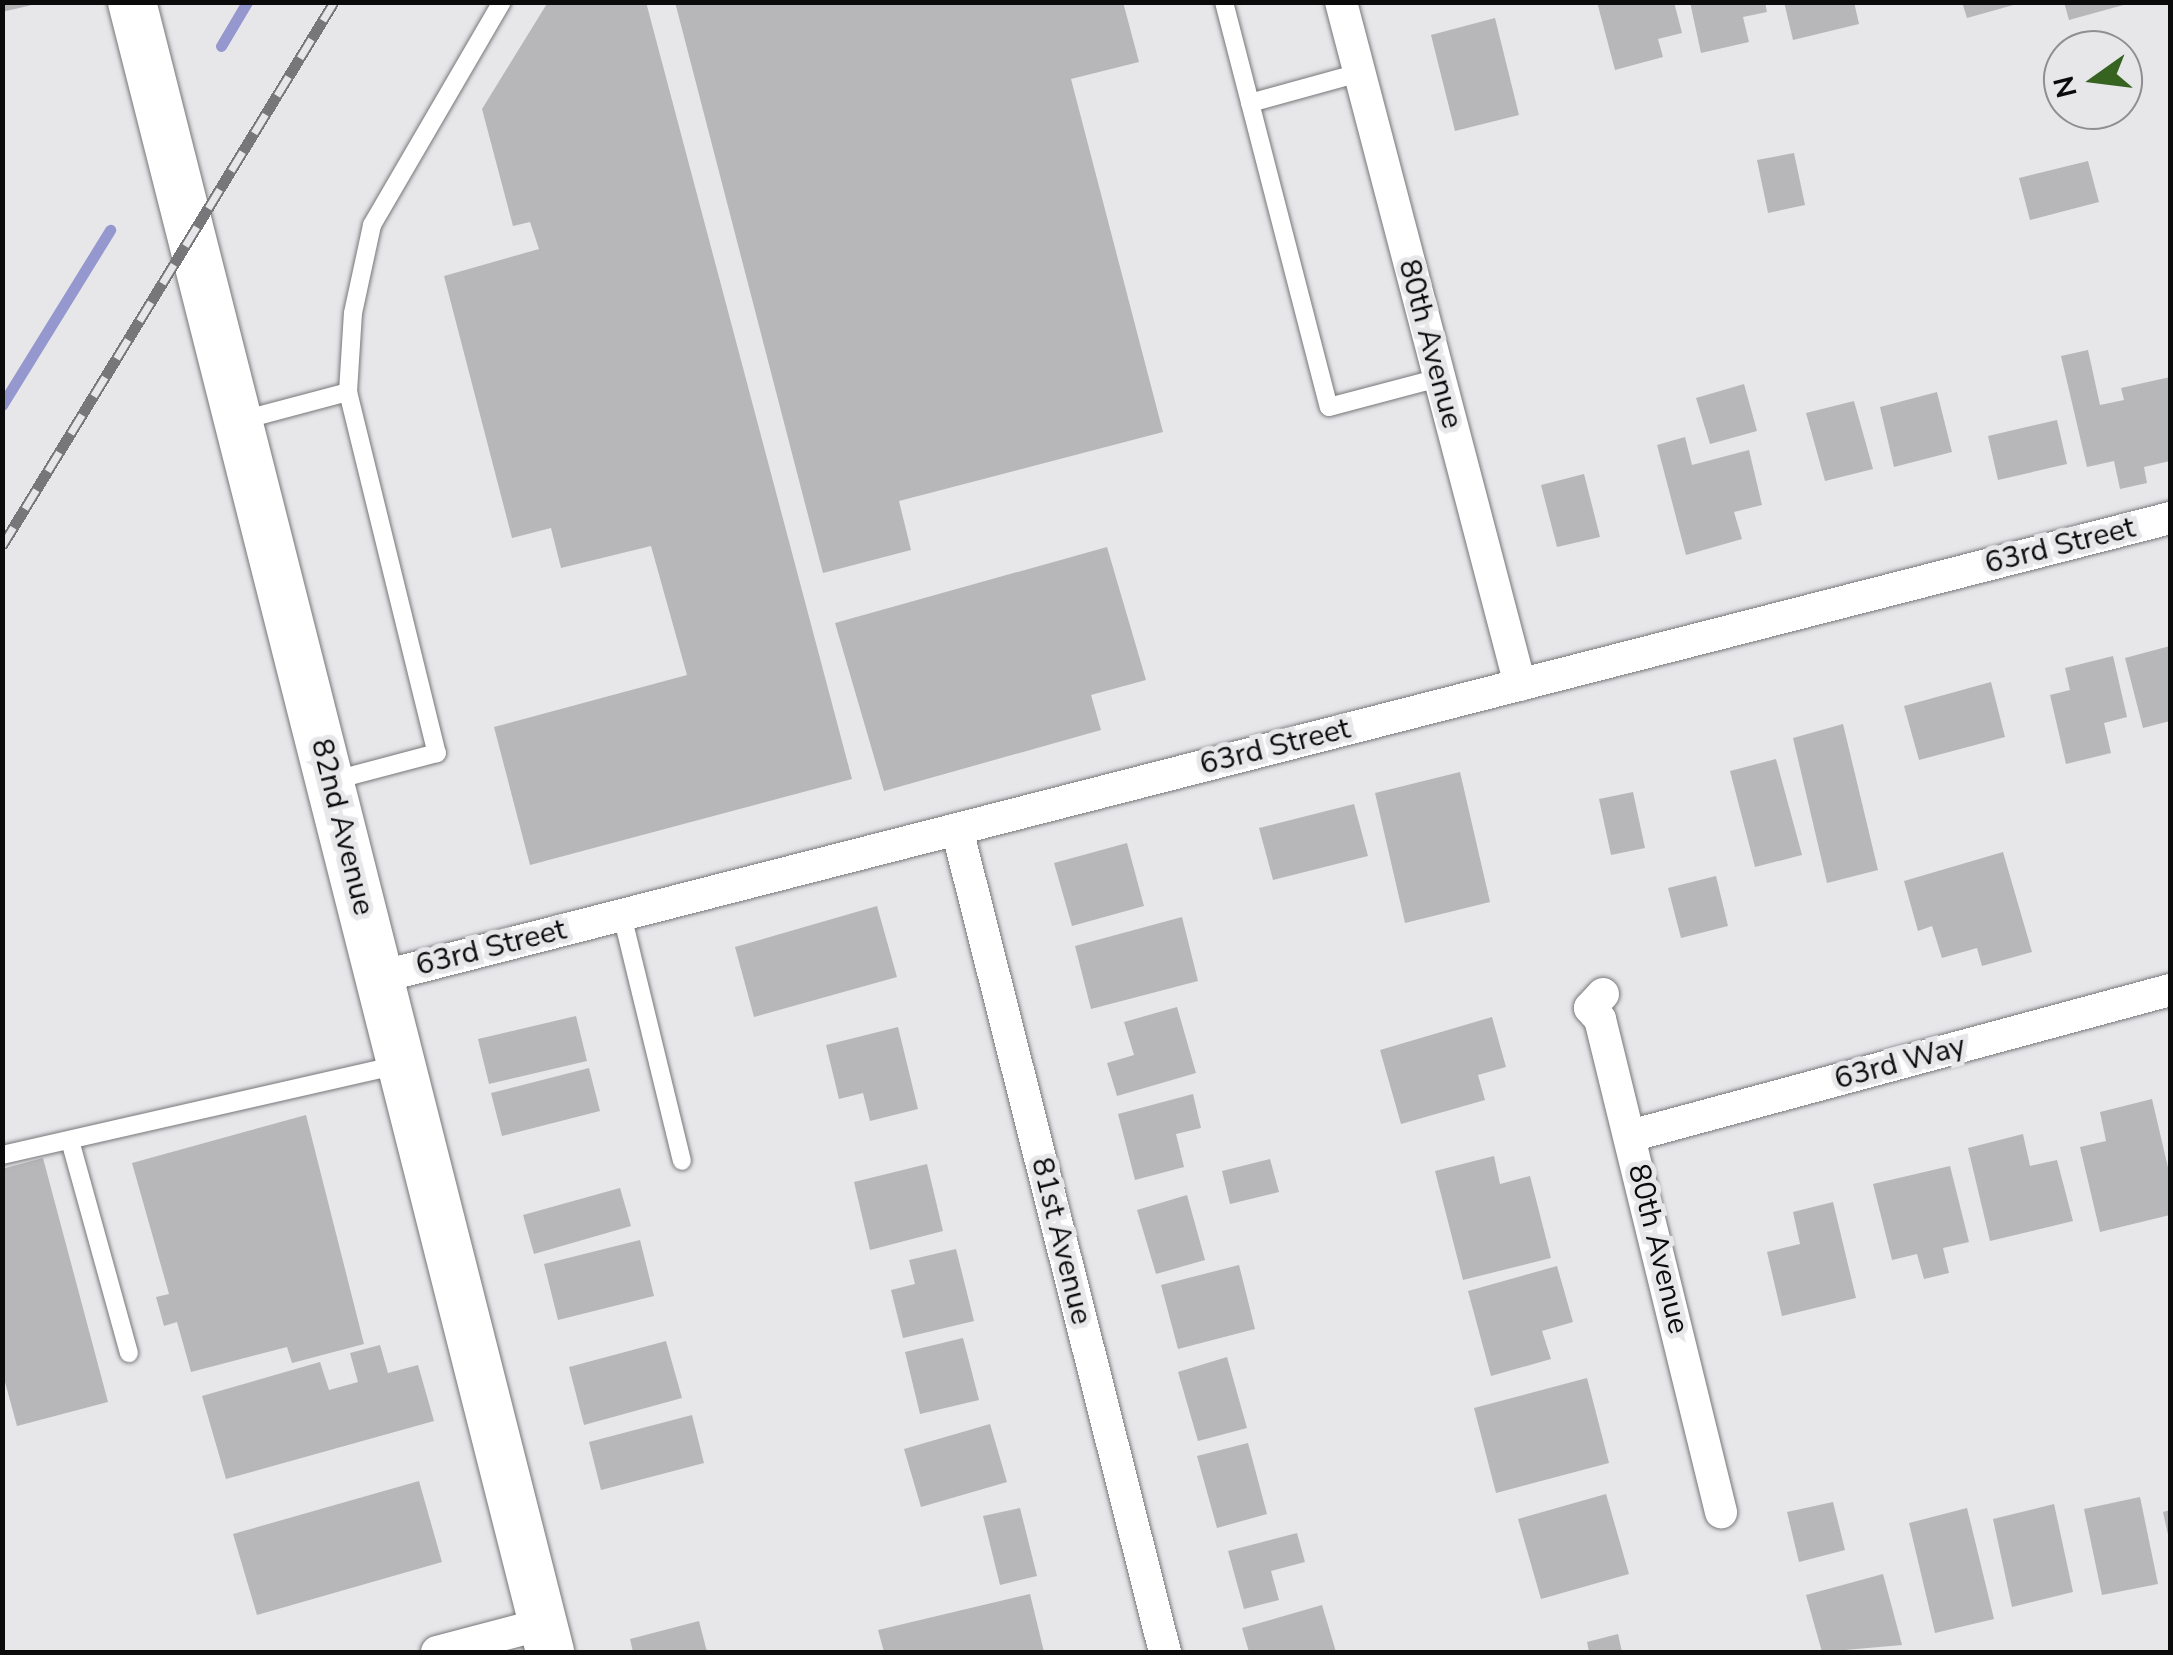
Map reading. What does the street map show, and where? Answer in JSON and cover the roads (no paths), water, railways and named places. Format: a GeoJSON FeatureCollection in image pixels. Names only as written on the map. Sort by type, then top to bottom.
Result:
{"type":"FeatureCollection","features":[{"type":"Feature","properties":{"kind":"street","name":"82nd Avenue"},"geometry":{"type":"LineString","coordinates":[[132,2],[547,1638]]}},
{"type":"Feature","properties":{"kind":"street","name":"80th Avenue"},"geometry":{"type":"LineString","coordinates":[[1341,2],[1520,685]]}},
{"type":"Feature","properties":{"kind":"street","name":"63rd Street"},"geometry":{"type":"LineString","coordinates":[[380,977],[2170,518]]}},
{"type":"Feature","properties":{"kind":"street","name":"81st Avenue"},"geometry":{"type":"LineString","coordinates":[[957,829],[1165,1652]]}},
{"type":"Feature","properties":{"kind":"street","name":"63rd Way"},"geometry":{"type":"LineString","coordinates":[[1630,1136],[2170,990]]}},
{"type":"Feature","properties":{"kind":"street","name":"80th Avenue"},"geometry":{"type":"LineString","coordinates":[[1603,994],[1590,1008],[1600,1018],[1721,1512]]}},
{"type":"Feature","properties":{"kind":"street"},"geometry":{"type":"LineString","coordinates":[[437,1652],[547,1638]]}},
{"type":"Feature","properties":{"kind":"lane"},"geometry":{"type":"LineString","coordinates":[[330,781],[437,753],[348,392],[353,313],[372,225],[502,2]]}},
{"type":"Feature","properties":{"kind":"lane"},"geometry":{"type":"LineString","coordinates":[[1224,2],[1329,407],[1439,378]]}},
{"type":"Feature","properties":{"kind":"lane"},"geometry":{"type":"LineString","coordinates":[[1250,103],[1359,73]]}},
{"type":"Feature","properties":{"kind":"lane"},"geometry":{"type":"LineString","coordinates":[[238,422],[348,392]]}},
{"type":"Feature","properties":{"kind":"lane"},"geometry":{"type":"LineString","coordinates":[[622,914],[682,1161]]}},
{"type":"Feature","properties":{"kind":"lane"},"geometry":{"type":"LineString","coordinates":[[2,1155],[70,1144],[402,1064]]}},
{"type":"Feature","properties":{"kind":"lane"},"geometry":{"type":"LineString","coordinates":[[70,1144],[128,1352]]}},
{"type":"Feature","properties":{"kind":"waterway"},"geometry":{"type":"LineString","coordinates":[[221,46],[247,2]]}},
{"type":"Feature","properties":{"kind":"waterway"},"geometry":{"type":"LineString","coordinates":[[2,405],[110,230]]}},
{"type":"Feature","properties":{"kind":"railway"},"geometry":{"type":"LineString","coordinates":[[2,546],[334,2]]}}]}
